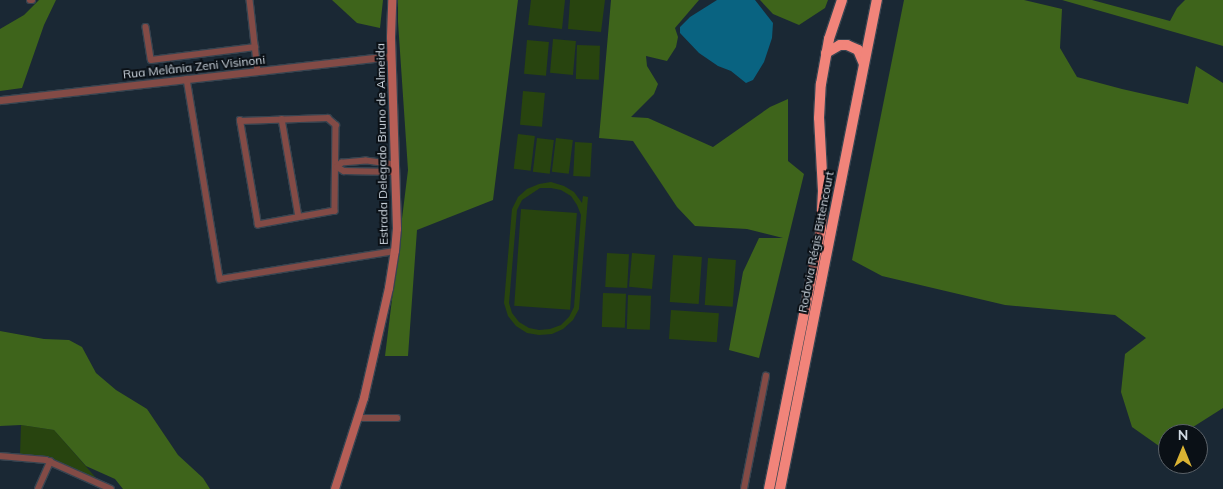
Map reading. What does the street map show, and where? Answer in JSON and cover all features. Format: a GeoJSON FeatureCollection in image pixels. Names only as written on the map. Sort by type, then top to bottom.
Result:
{"type":"FeatureCollection","features":[{"type":"Feature","properties":{"kind":"highway","name":"Rodovia Régis Bittencourt"},"geometry":{"type":"LineString","coordinates":[[769,489],[822,215],[823,191],[819,118],[826,53],[842,0]]}},
{"type":"Feature","properties":{"kind":"highway","name":"Rodovia Régis Bittencourt"},"geometry":{"type":"LineString","coordinates":[[780,489],[877,0]]}},
{"type":"Feature","properties":{"kind":"highway"},"geometry":{"type":"LineString","coordinates":[[826,53],[840,45],[847,45],[858,50],[864,65]]}},
{"type":"Feature","properties":{"kind":"main road","name":"Estrada Delegado Bruno de Almeida"},"geometry":{"type":"LineString","coordinates":[[336,489],[358,418],[385,307],[395,251],[397,229],[391,56],[392,0]]}},
{"type":"Feature","properties":{"kind":"street"},"geometry":{"type":"LineString","coordinates":[[250,0],[258,71]]}},
{"type":"Feature","properties":{"kind":"street"},"geometry":{"type":"LineString","coordinates":[[146,27],[151,60],[255,47]]}},
{"type":"Feature","properties":{"kind":"street","name":"Rua Melânia Zeni Visinoni"},"geometry":{"type":"LineString","coordinates":[[0,100],[391,56]]}},
{"type":"Feature","properties":{"kind":"street"},"geometry":{"type":"LineString","coordinates":[[187,79],[220,279],[395,251]]}},
{"type":"Feature","properties":{"kind":"street"},"geometry":{"type":"LineString","coordinates":[[328,118],[336,125],[337,167],[335,211],[258,225],[240,121],[328,118]]}},
{"type":"Feature","properties":{"kind":"street"},"geometry":{"type":"LineString","coordinates":[[282,119],[299,217]]}},
{"type":"Feature","properties":{"kind":"street"},"geometry":{"type":"LineString","coordinates":[[337,167],[342,163],[366,161],[395,169]]}},
{"type":"Feature","properties":{"kind":"street"},"geometry":{"type":"LineString","coordinates":[[337,167],[344,171],[395,169]]}},
{"type":"Feature","properties":{"kind":"street"},"geometry":{"type":"LineString","coordinates":[[744,489],[766,376]]}},
{"type":"Feature","properties":{"kind":"street"},"geometry":{"type":"LineString","coordinates":[[358,418],[397,418]]}},
{"type":"Feature","properties":{"kind":"street"},"geometry":{"type":"LineString","coordinates":[[0,456],[50,462],[111,489]]}},
{"type":"Feature","properties":{"kind":"street"},"geometry":{"type":"LineString","coordinates":[[38,489],[50,462]]}},
{"type":"Feature","properties":{"kind":"green space"},"geometry":{"type":"Polygon","coordinates":[[[39,0],[56,0],[44,25],[22,88],[0,91],[0,29],[24,15],[39,0]]]}},
{"type":"Feature","properties":{"kind":"green space"},"geometry":{"type":"Polygon","coordinates":[[[332,0],[383,0],[380,28],[357,23],[332,0]]]}},
{"type":"Feature","properties":{"kind":"green space"},"geometry":{"type":"Polygon","coordinates":[[[398,0],[518,0],[493,200],[417,230],[408,356],[385,356],[408,170],[398,0]]]}},
{"type":"Feature","properties":{"kind":"green space"},"geometry":{"type":"Polygon","coordinates":[[[531,0],[565,0],[562,29],[528,25],[531,0]]]}},
{"type":"Feature","properties":{"kind":"green space"},"geometry":{"type":"Polygon","coordinates":[[[570,0],[605,0],[601,32],[568,29],[570,0]]]}},
{"type":"Feature","properties":{"kind":"green space"},"geometry":{"type":"Polygon","coordinates":[[[611,0],[699,0],[675,28],[678,37],[676,47],[667,61],[646,56],[647,66],[658,84],[654,94],[631,117],[648,118],[713,147],[770,107],[788,99],[788,161],[804,174],[759,358],[729,350],[743,272],[759,238],[783,238],[747,229],[695,226],[677,207],[633,141],[599,138],[611,0]]]}},
{"type":"Feature","properties":{"kind":"green space"},"geometry":{"type":"Polygon","coordinates":[[[760,0],[828,0],[825,8],[799,25],[773,14],[760,0]]]}},
{"type":"Feature","properties":{"kind":"green space"},"geometry":{"type":"Polygon","coordinates":[[[904,0],[1024,0],[1062,9],[1060,48],[1077,77],[1122,89],[1188,104],[1196,66],[1223,83],[1223,408],[1198,424],[1158,424],[1158,445],[1132,427],[1121,392],[1125,354],[1146,338],[1115,315],[1005,305],[882,276],[852,260],[904,0]]]}},
{"type":"Feature","properties":{"kind":"green space"},"geometry":{"type":"Polygon","coordinates":[[[1062,0],[1092,0],[1170,21],[1177,8],[1185,0],[1223,0],[1223,46],[1062,0]]]}},
{"type":"Feature","properties":{"kind":"green space"},"geometry":{"type":"Polygon","coordinates":[[[553,39],[576,41],[573,75],[550,73],[553,39]]]}},
{"type":"Feature","properties":{"kind":"green space"},"geometry":{"type":"Polygon","coordinates":[[[527,40],[549,42],[546,76],[524,74],[527,40]]]}},
{"type":"Feature","properties":{"kind":"green space"},"geometry":{"type":"Polygon","coordinates":[[[577,45],[600,46],[599,80],[576,79],[577,45]]]}},
{"type":"Feature","properties":{"kind":"green space"},"geometry":{"type":"Polygon","coordinates":[[[523,91],[545,93],[542,127],[520,125],[523,91]]]}},
{"type":"Feature","properties":{"kind":"green space"},"geometry":{"type":"Polygon","coordinates":[[[518,134],[535,136],[531,171],[514,169],[518,134]]]}},
{"type":"Feature","properties":{"kind":"green space"},"geometry":{"type":"Polygon","coordinates":[[[537,138],[554,140],[550,174],[533,172],[537,138]]]}},
{"type":"Feature","properties":{"kind":"green space"},"geometry":{"type":"Polygon","coordinates":[[[556,138],[573,140],[569,174],[552,172],[556,138]]]}},
{"type":"Feature","properties":{"kind":"green space"},"geometry":{"type":"Polygon","coordinates":[[[575,142],[592,143],[590,177],[573,176],[575,142]]]}},
{"type":"Feature","properties":{"kind":"green space"},"geometry":{"type":"Polygon","coordinates":[[[551,182],[564,186],[574,192],[582,203],[583,196],[588,197],[579,309],[573,320],[563,329],[552,334],[539,335],[527,333],[516,326],[508,316],[504,303],[512,209],[518,197],[527,189],[551,182]],[[540,188],[522,200],[517,210],[509,303],[512,313],[519,322],[529,328],[539,330],[561,325],[569,317],[574,307],[581,215],[571,196],[561,190],[540,188]]]}},
{"type":"Feature","properties":{"kind":"green space"},"geometry":{"type":"Polygon","coordinates":[[[521,209],[577,213],[570,310],[514,306],[521,209]]]}},
{"type":"Feature","properties":{"kind":"green space"},"geometry":{"type":"Polygon","coordinates":[[[607,253],[629,254],[627,288],[605,287],[607,253]]]}},
{"type":"Feature","properties":{"kind":"green space"},"geometry":{"type":"Polygon","coordinates":[[[632,253],[655,255],[652,289],[629,287],[632,253]]]}},
{"type":"Feature","properties":{"kind":"green space"},"geometry":{"type":"Polygon","coordinates":[[[673,255],[702,257],[699,304],[670,302],[673,255]]]}},
{"type":"Feature","properties":{"kind":"green space"},"geometry":{"type":"Polygon","coordinates":[[[708,258],[736,260],[733,307],[705,305],[708,258]]]}},
{"type":"Feature","properties":{"kind":"green space"},"geometry":{"type":"Polygon","coordinates":[[[603,293],[626,294],[625,328],[602,327],[603,293]]]}},
{"type":"Feature","properties":{"kind":"green space"},"geometry":{"type":"Polygon","coordinates":[[[628,295],[651,296],[650,330],[627,329],[628,295]]]}},
{"type":"Feature","properties":{"kind":"green space"},"geometry":{"type":"Polygon","coordinates":[[[671,310],[719,313],[717,342],[669,339],[671,310]]]}},
{"type":"Feature","properties":{"kind":"green space"},"geometry":{"type":"Polygon","coordinates":[[[0,331],[44,339],[69,340],[82,347],[96,373],[116,390],[147,409],[178,455],[203,478],[210,489],[123,489],[115,479],[86,466],[54,430],[21,425],[0,426],[0,331]]]}},
{"type":"Feature","properties":{"kind":"green space"},"geometry":{"type":"Polygon","coordinates":[[[21,425],[54,430],[97,479],[49,457],[20,454],[21,425]]]}},
{"type":"Feature","properties":{"kind":"water"},"geometry":{"type":"Polygon","coordinates":[[[717,0],[755,0],[773,23],[772,38],[764,62],[753,80],[746,83],[731,71],[718,66],[699,53],[680,33],[680,27],[690,17],[717,0]]]}}]}
